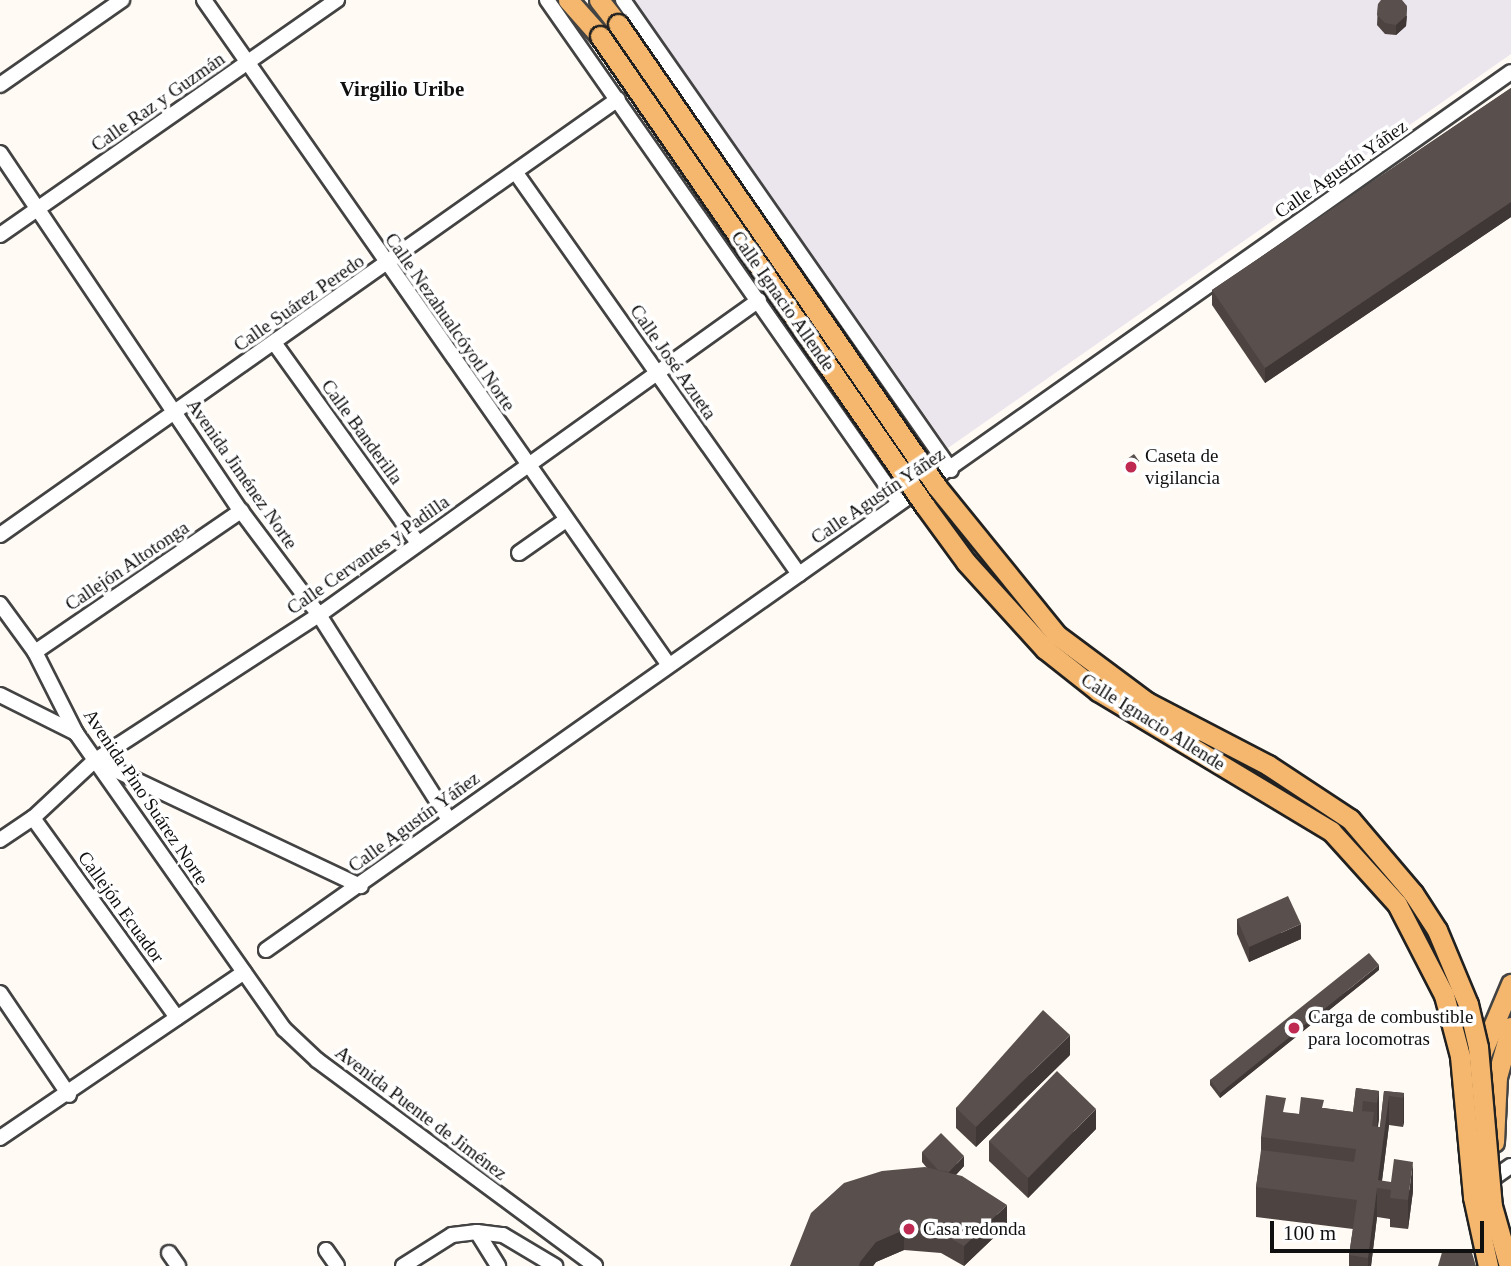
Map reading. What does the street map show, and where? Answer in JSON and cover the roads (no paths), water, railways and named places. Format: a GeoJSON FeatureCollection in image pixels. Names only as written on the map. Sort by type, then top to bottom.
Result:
{"type":"FeatureCollection","features":[{"type":"Feature","properties":{"kind":"main road","name":"Calle Ignacio Allende"},"geometry":{"type":"LineString","coordinates":[[568,0],[600,36],[925,506],[966,562],[1028,631],[1098,691],[1331,831],[1397,904],[1444,995],[1460,1056],[1473,1197],[1488,1266]]}},
{"type":"Feature","properties":{"kind":"main road","name":"Calle Ignacio Allende"},"geometry":{"type":"LineString","coordinates":[[599,0],[937,487],[1057,635],[1147,702],[1268,765],[1350,819],[1413,893],[1437,930],[1468,1004],[1478,1047],[1492,1206],[1509,1266]]}},
{"type":"Feature","properties":{"kind":"main road"},"geometry":{"type":"LineString","coordinates":[[1481,1266],[1465,1182],[1464,1131],[1472,1079],[1509,992]]}},
{"type":"Feature","properties":{"kind":"main road"},"geometry":{"type":"LineString","coordinates":[[1511,1027],[1497,1077],[1511,1243]]}},
{"type":"Feature","properties":{"kind":"street"},"geometry":{"type":"LineString","coordinates":[[0,85],[122,0]]}},
{"type":"Feature","properties":{"kind":"street","name":"Calle Nezahualcóyotl Norte"},"geometry":{"type":"LineString","coordinates":[[204,0],[668,664]]}},
{"type":"Feature","properties":{"kind":"street","name":"Calle Raz y Guzmán"},"geometry":{"type":"LineString","coordinates":[[0,235],[337,0]]}},
{"type":"Feature","properties":{"kind":"street","name":"Calle Ignacio Allende"},"geometry":{"type":"LineString","coordinates":[[547,0],[899,503]]}},
{"type":"Feature","properties":{"kind":"street"},"geometry":{"type":"LineString","coordinates":[[623,0],[951,470]]}},
{"type":"Feature","properties":{"kind":"street","name":"Calle Agustín Yáñez"},"geometry":{"type":"LineString","coordinates":[[266,950],[361,886],[668,664],[899,503],[951,470],[1511,72]]}},
{"type":"Feature","properties":{"kind":"street","name":"Calle Suárez Peredo"},"geometry":{"type":"LineString","coordinates":[[0,535],[387,265],[618,99]]}},
{"type":"Feature","properties":{"kind":"street","name":"Avenida Jiménez Norte"},"geometry":{"type":"LineString","coordinates":[[0,153],[241,511],[319,615],[449,820]]}},
{"type":"Feature","properties":{"kind":"street","name":"Calle José Azueta"},"geometry":{"type":"LineString","coordinates":[[516,173],[799,574]]}},
{"type":"Feature","properties":{"kind":"street","name":"Calle Cervantes y Padilla"},"geometry":{"type":"LineString","coordinates":[[0,840],[33,817],[94,761],[319,615],[759,300]]}},
{"type":"Feature","properties":{"kind":"street","name":"Calle Banderilla"},"geometry":{"type":"LineString","coordinates":[[275,344],[418,542]]}},
{"type":"Feature","properties":{"kind":"street","name":"Callejón Altotonga"},"geometry":{"type":"LineString","coordinates":[[35,652],[241,511]]}},
{"type":"Feature","properties":{"kind":"street"},"geometry":{"type":"LineString","coordinates":[[519,553],[566,520]]}},
{"type":"Feature","properties":{"kind":"street","name":"Avenida Pino Suárez Norte"},"geometry":{"type":"LineString","coordinates":[[0,604],[35,652],[76,733],[94,761],[244,972]]}},
{"type":"Feature","properties":{"kind":"street"},"geometry":{"type":"LineString","coordinates":[[0,695],[76,733]]}},
{"type":"Feature","properties":{"kind":"street"},"geometry":{"type":"LineString","coordinates":[[94,761],[361,886]]}},
{"type":"Feature","properties":{"kind":"street","name":"Callejón Ecuador"},"geometry":{"type":"LineString","coordinates":[[33,817],[177,1018]]}},
{"type":"Feature","properties":{"kind":"street"},"geometry":{"type":"LineString","coordinates":[[0,1138],[69,1095],[244,972]]}},
{"type":"Feature","properties":{"kind":"street","name":"Avenida Puente de Jiménez"},"geometry":{"type":"LineString","coordinates":[[244,972],[284,1029],[317,1060],[595,1266]]}},
{"type":"Feature","properties":{"kind":"street"},"geometry":{"type":"LineString","coordinates":[[0,993],[69,1095]]}},
{"type":"Feature","properties":{"kind":"street"},"geometry":{"type":"LineString","coordinates":[[477,1233],[498,1266]]}},
{"type":"Feature","properties":{"kind":"street"},"geometry":{"type":"LineString","coordinates":[[403,1266],[452,1235],[477,1233],[503,1235],[555,1266]]}},
{"type":"Feature","properties":{"kind":"street"},"geometry":{"type":"LineString","coordinates":[[326,1250],[337,1266]]}},
{"type":"Feature","properties":{"kind":"street"},"geometry":{"type":"LineString","coordinates":[[169,1253],[178,1266]]}},
{"type":"Feature","properties":{"kind":"place","name":"Caseta de vigilancia"},"geometry":{"type":"Point","coordinates":[1131,467]}},
{"type":"Feature","properties":{"kind":"place","name":"Carga de combustible para locomotras"},"geometry":{"type":"Point","coordinates":[1294,1028]}},
{"type":"Feature","properties":{"kind":"place","name":"Casa redonda"},"geometry":{"type":"Point","coordinates":[909,1229]}},
{"type":"Feature","properties":{"kind":"district","name":"Virgilio Uribe"},"geometry":{"type":"Point","coordinates":[402,89]}}]}
